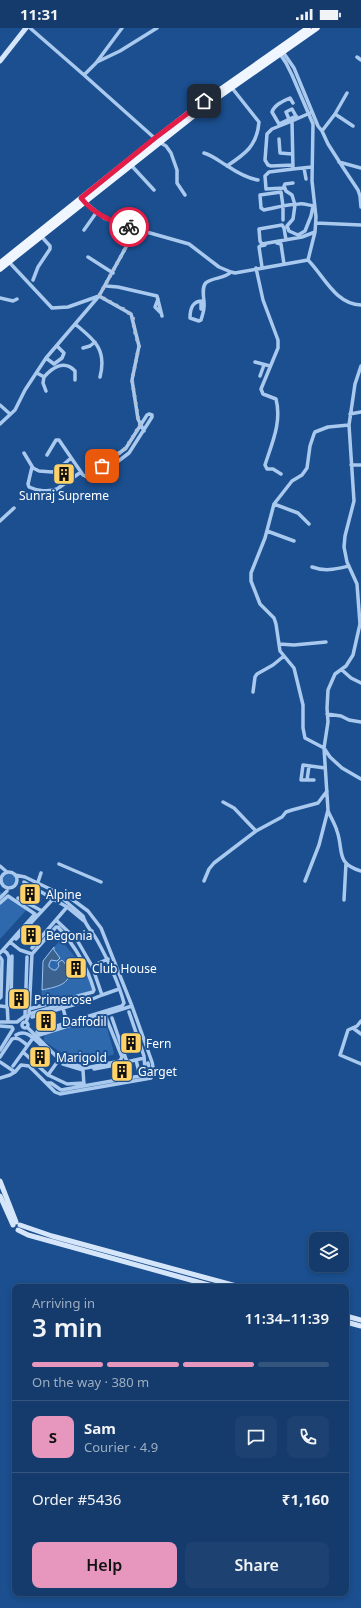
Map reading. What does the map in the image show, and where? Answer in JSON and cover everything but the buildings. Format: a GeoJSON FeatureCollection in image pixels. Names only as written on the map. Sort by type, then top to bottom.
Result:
{"type":"FeatureCollection","features":[{"type":"Feature","properties":{"kind":"main road"},"geometry":{"type":"LineString","coordinates":[[0,263],[130,164],[157,140],[281,53],[311,29]]}},
{"type":"Feature","properties":{"kind":"main road"},"geometry":{"type":"LineString","coordinates":[[0,269],[204,101],[311,29]]}},
{"type":"Feature","properties":{"kind":"street"},"geometry":{"type":"LineString","coordinates":[[0,61],[26,28]]}},
{"type":"Feature","properties":{"kind":"street"},"geometry":{"type":"LineString","coordinates":[[30,28],[157,140],[166,146],[171,153],[177,170],[177,183],[185,196]]}},
{"type":"Feature","properties":{"kind":"street"},"geometry":{"type":"LineString","coordinates":[[84,75],[96,63],[122,28]]}},
{"type":"Feature","properties":{"kind":"street"},"geometry":{"type":"LineString","coordinates":[[96,63],[120,51],[157,28]]}},
{"type":"Feature","properties":{"kind":"street"},"geometry":{"type":"LineString","coordinates":[[281,53],[310,113],[314,131],[312,167],[316,223],[308,260]]}},
{"type":"Feature","properties":{"kind":"street"},"geometry":{"type":"LineString","coordinates":[[281,53],[294,68],[316,123],[322,130],[328,144],[358,190],[361,207]]}},
{"type":"Feature","properties":{"kind":"street"},"geometry":{"type":"LineString","coordinates":[[357,57],[361,60]]}},
{"type":"Feature","properties":{"kind":"street"},"geometry":{"type":"LineString","coordinates":[[227,166],[251,148],[259,122],[232,88]]}},
{"type":"Feature","properties":{"kind":"street"},"geometry":{"type":"LineString","coordinates":[[322,130],[335,114],[347,93]]}},
{"type":"Feature","properties":{"kind":"street"},"geometry":{"type":"LineString","coordinates":[[292,103],[290,98],[273,109],[272,112],[278,123],[280,124],[310,113]]}},
{"type":"Feature","properties":{"kind":"street"},"geometry":{"type":"LineString","coordinates":[[278,105],[280,110]]}},
{"type":"Feature","properties":{"kind":"street"},"geometry":{"type":"LineString","coordinates":[[293,167],[290,120],[286,112],[292,109],[297,117]]}},
{"type":"Feature","properties":{"kind":"street"},"geometry":{"type":"LineString","coordinates":[[335,114],[353,126]]}},
{"type":"Feature","properties":{"kind":"street"},"geometry":{"type":"LineString","coordinates":[[290,120],[272,129],[267,134],[266,160],[268,165],[304,168],[312,167]]}},
{"type":"Feature","properties":{"kind":"street"},"geometry":{"type":"LineString","coordinates":[[279,139],[280,153],[292,154]]}},
{"type":"Feature","properties":{"kind":"street"},"geometry":{"type":"LineString","coordinates":[[204,153],[211,155],[249,178],[258,180]]}},
{"type":"Feature","properties":{"kind":"street"},"geometry":{"type":"LineString","coordinates":[[340,162],[361,168]]}},
{"type":"Feature","properties":{"kind":"street"},"geometry":{"type":"LineString","coordinates":[[130,164],[154,190]]}},
{"type":"Feature","properties":{"kind":"street"},"geometry":{"type":"LineString","coordinates":[[284,188],[266,189],[264,176],[269,172],[293,167]]}},
{"type":"Feature","properties":{"kind":"street"},"geometry":{"type":"LineString","coordinates":[[304,168],[306,179]]}},
{"type":"Feature","properties":{"kind":"street"},"geometry":{"type":"LineString","coordinates":[[284,188],[285,184],[293,183]]}},
{"type":"Feature","properties":{"kind":"street"},"geometry":{"type":"LineString","coordinates":[[284,188],[292,195],[295,205],[293,219],[288,226],[289,231],[298,235],[305,231],[314,206]]}},
{"type":"Feature","properties":{"kind":"street"},"geometry":{"type":"LineString","coordinates":[[283,220],[283,206],[280,192],[260,196],[262,210],[283,206],[302,204],[314,206]]}},
{"type":"Feature","properties":{"kind":"street"},"geometry":{"type":"LineString","coordinates":[[83,200],[96,212],[111,221],[189,244],[219,267],[231,272],[235,273],[256,268],[308,260]]}},
{"type":"Feature","properties":{"kind":"street"},"geometry":{"type":"LineString","coordinates":[[84,230],[96,212]]}},
{"type":"Feature","properties":{"kind":"street"},"geometry":{"type":"LineString","coordinates":[[316,223],[361,225]]}},
{"type":"Feature","properties":{"kind":"street"},"geometry":{"type":"LineString","coordinates":[[286,240],[284,228],[282,226],[259,229],[261,243],[286,240],[302,237],[315,232]]}},
{"type":"Feature","properties":{"kind":"street"},"geometry":{"type":"LineString","coordinates":[[0,424],[15,410],[25,390],[46,358],[106,286],[136,229]]}},
{"type":"Feature","properties":{"kind":"street"},"geometry":{"type":"LineString","coordinates":[[33,280],[38,267],[50,250],[50,246],[41,236]]}},
{"type":"Feature","properties":{"kind":"street"},"geometry":{"type":"LineString","coordinates":[[262,267],[260,247],[280,243],[284,264]]}},
{"type":"Feature","properties":{"kind":"street"},"geometry":{"type":"LineString","coordinates":[[88,257],[113,273]]}},
{"type":"Feature","properties":{"kind":"street"},"geometry":{"type":"LineString","coordinates":[[308,260],[316,268],[327,285],[341,298],[354,305],[361,305]]}},
{"type":"Feature","properties":{"kind":"street"},"geometry":{"type":"LineString","coordinates":[[9,262],[52,308],[68,307],[99,296],[127,311],[133,318],[134,329],[139,346],[132,380],[138,418],[144,431]]}},
{"type":"Feature","properties":{"kind":"street"},"geometry":{"type":"LineString","coordinates":[[256,268],[264,300],[278,340],[278,348],[261,389],[263,394],[276,399],[279,411],[276,430],[264,465],[267,469],[273,469],[281,474]]}},
{"type":"Feature","properties":{"kind":"street"},"geometry":{"type":"LineString","coordinates":[[203,301],[196,302],[191,311],[190,318],[199,321],[201,320],[203,301],[204,284],[227,276],[231,272]]}},
{"type":"Feature","properties":{"kind":"street"},"geometry":{"type":"LineString","coordinates":[[106,286],[118,287],[154,295],[158,299],[162,315]]}},
{"type":"Feature","properties":{"kind":"street"},"geometry":{"type":"LineString","coordinates":[[0,298],[13,301],[18,299]]}},
{"type":"Feature","properties":{"kind":"street"},"geometry":{"type":"LineString","coordinates":[[201,309],[203,301]]}},
{"type":"Feature","properties":{"kind":"street"},"geometry":{"type":"LineString","coordinates":[[75,324],[99,347],[102,357],[100,377]]}},
{"type":"Feature","properties":{"kind":"street"},"geometry":{"type":"LineString","coordinates":[[83,348],[95,342]]}},
{"type":"Feature","properties":{"kind":"street"},"geometry":{"type":"LineString","coordinates":[[46,358],[54,364],[62,358],[64,353],[57,346]]}},
{"type":"Feature","properties":{"kind":"street"},"geometry":{"type":"LineString","coordinates":[[255,362],[270,366]]}},
{"type":"Feature","properties":{"kind":"street"},"geometry":{"type":"LineString","coordinates":[[46,391],[43,383],[44,377],[51,369],[60,365],[65,365],[75,371],[75,380]]}},
{"type":"Feature","properties":{"kind":"street"},"geometry":{"type":"LineString","coordinates":[[260,376],[264,365]]}},
{"type":"Feature","properties":{"kind":"street"},"geometry":{"type":"LineString","coordinates":[[305,881],[319,845],[328,810],[324,748],[328,727],[328,690],[335,674],[346,666],[355,651],[360,624],[360,591],[347,562],[344,547],[345,536],[354,501],[349,425],[350,414],[355,384],[361,366]]}},
{"type":"Feature","properties":{"kind":"street"},"geometry":{"type":"LineString","coordinates":[[263,370],[268,372]]}},
{"type":"Feature","properties":{"kind":"street"},"geometry":{"type":"LineString","coordinates":[[37,372],[44,377]]}},
{"type":"Feature","properties":{"kind":"street"},"geometry":{"type":"LineString","coordinates":[[355,384],[361,386]]}},
{"type":"Feature","properties":{"kind":"street"},"geometry":{"type":"LineString","coordinates":[[0,405],[10,414]]}},
{"type":"Feature","properties":{"kind":"street"},"geometry":{"type":"LineString","coordinates":[[350,414],[361,412]]}},
{"type":"Feature","properties":{"kind":"street"},"geometry":{"type":"LineString","coordinates":[[47,455],[58,440],[86,477],[91,478],[96,478],[132,449],[144,431],[152,415],[148,414],[127,446],[93,473],[91,478]]}},
{"type":"Feature","properties":{"kind":"street"},"geometry":{"type":"LineString","coordinates":[[349,425],[328,427],[315,432],[310,443],[307,468],[302,475],[292,481],[274,504],[267,531],[251,574],[251,581],[260,604],[274,618],[279,637],[280,651],[294,668],[303,705],[305,738],[324,748],[330,757],[342,768],[361,779]]}},
{"type":"Feature","properties":{"kind":"street"},"geometry":{"type":"LineString","coordinates":[[127,446],[132,449]]}},
{"type":"Feature","properties":{"kind":"street"},"geometry":{"type":"LineString","coordinates":[[121,452],[125,456]]}},
{"type":"Feature","properties":{"kind":"street"},"geometry":{"type":"LineString","coordinates":[[24,453],[32,467],[39,471],[54,472],[71,458]]}},
{"type":"Feature","properties":{"kind":"street"},"geometry":{"type":"LineString","coordinates":[[351,464],[361,465]]}},
{"type":"Feature","properties":{"kind":"street"},"geometry":{"type":"LineString","coordinates":[[32,467],[28,484],[29,487],[34,489],[57,489],[81,472]]}},
{"type":"Feature","properties":{"kind":"street"},"geometry":{"type":"LineString","coordinates":[[274,504],[298,513],[309,524]]}},
{"type":"Feature","properties":{"kind":"street"},"geometry":{"type":"LineString","coordinates":[[0,521],[14,508]]}},
{"type":"Feature","properties":{"kind":"street"},"geometry":{"type":"LineString","coordinates":[[267,531],[294,541]]}},
{"type":"Feature","properties":{"kind":"street"},"geometry":{"type":"LineString","coordinates":[[312,567],[328,571],[349,566]]}},
{"type":"Feature","properties":{"kind":"street"},"geometry":{"type":"LineString","coordinates":[[279,644],[294,645],[326,642]]}},
{"type":"Feature","properties":{"kind":"street"},"geometry":{"type":"LineString","coordinates":[[252,692],[255,677],[284,656]]}},
{"type":"Feature","properties":{"kind":"street"},"geometry":{"type":"LineString","coordinates":[[342,670],[351,678],[361,683]]}},
{"type":"Feature","properties":{"kind":"street"},"geometry":{"type":"LineString","coordinates":[[327,714],[341,716],[349,720],[361,722]]}},
{"type":"Feature","properties":{"kind":"street"},"geometry":{"type":"LineString","coordinates":[[314,780],[300,779],[303,765],[325,768]]}},
{"type":"Feature","properties":{"kind":"street"},"geometry":{"type":"LineString","coordinates":[[307,780],[309,766]]}},
{"type":"Feature","properties":{"kind":"street"},"geometry":{"type":"LineString","coordinates":[[204,881],[209,869],[214,864],[256,831],[292,810],[318,804],[327,790]]}},
{"type":"Feature","properties":{"kind":"street"},"geometry":{"type":"LineString","coordinates":[[223,802],[234,808],[256,831]]}},
{"type":"Feature","properties":{"kind":"street"},"geometry":{"type":"LineString","coordinates":[[328,810],[338,832],[341,856],[346,864],[361,871]]}},
{"type":"Feature","properties":{"kind":"street"},"geometry":{"type":"LineString","coordinates":[[59,864],[101,882]]}},
{"type":"Feature","properties":{"kind":"street"},"geometry":{"type":"LineString","coordinates":[[344,900],[346,864]]}},
{"type":"Feature","properties":{"kind":"street"},"geometry":{"type":"LineString","coordinates":[[0,866],[7,872],[11,872],[15,875],[23,876],[38,882],[63,898],[83,916],[84,921]]}},
{"type":"Feature","properties":{"kind":"street"},"geometry":{"type":"LineString","coordinates":[[0,953],[35,914],[7,891],[2,883],[1,875],[7,872]]}},
{"type":"Feature","properties":{"kind":"street"},"geometry":{"type":"LineString","coordinates":[[38,882],[41,873]]}},
{"type":"Feature","properties":{"kind":"street"},"geometry":{"type":"LineString","coordinates":[[0,898],[16,883],[15,875]]}},
{"type":"Feature","properties":{"kind":"street"},"geometry":{"type":"LineString","coordinates":[[14,1066],[35,1035],[123,1005],[124,1002],[108,959],[92,931],[84,921],[54,898],[24,882]]}},
{"type":"Feature","properties":{"kind":"street"},"geometry":{"type":"LineString","coordinates":[[0,903],[7,891]]}},
{"type":"Feature","properties":{"kind":"street"},"geometry":{"type":"LineString","coordinates":[[18,898],[42,911]]}},
{"type":"Feature","properties":{"kind":"street"},"geometry":{"type":"LineString","coordinates":[[16,939],[54,898]]}},
{"type":"Feature","properties":{"kind":"street"},"geometry":{"type":"LineString","coordinates":[[46,1084],[51,1083],[61,1090],[150,1074],[149,1063],[132,1006],[101,928],[88,911],[73,900],[63,898]]}},
{"type":"Feature","properties":{"kind":"street"},"geometry":{"type":"LineString","coordinates":[[32,948],[67,907]]}},
{"type":"Feature","properties":{"kind":"street"},"geometry":{"type":"LineString","coordinates":[[56,920],[77,940],[92,966],[102,995]]}},
{"type":"Feature","properties":{"kind":"street"},"geometry":{"type":"LineString","coordinates":[[23,1026],[26,1022],[29,1011],[32,954],[57,927],[73,944],[94,990],[93,992],[29,1011]]}},
{"type":"Feature","properties":{"kind":"street"},"geometry":{"type":"LineString","coordinates":[[77,940],[92,931]]}},
{"type":"Feature","properties":{"kind":"street"},"geometry":{"type":"LineString","coordinates":[[10,942],[20,950],[32,954]]}},
{"type":"Feature","properties":{"kind":"street"},"geometry":{"type":"LineString","coordinates":[[3,950],[7,953],[8,957],[8,1022]]}},
{"type":"Feature","properties":{"kind":"street"},"geometry":{"type":"LineString","coordinates":[[8,1006],[11,1003],[12,956]]}},
{"type":"Feature","properties":{"kind":"street"},"geometry":{"type":"LineString","coordinates":[[0,1022],[20,1020],[26,1013],[27,956]]}},
{"type":"Feature","properties":{"kind":"street"},"geometry":{"type":"LineString","coordinates":[[0,957],[2,960],[0,998]]}},
{"type":"Feature","properties":{"kind":"street"},"geometry":{"type":"LineString","coordinates":[[92,966],[108,959]]}},
{"type":"Feature","properties":{"kind":"street"},"geometry":{"type":"LineString","coordinates":[[32,1017],[90,1000],[119,989]]}},
{"type":"Feature","properties":{"kind":"street"},"geometry":{"type":"LineString","coordinates":[[29,1011],[87,997],[89,997],[90,1000]]}},
{"type":"Feature","properties":{"kind":"street"},"geometry":{"type":"LineString","coordinates":[[0,1006],[8,1006]]}},
{"type":"Feature","properties":{"kind":"street"},"geometry":{"type":"LineString","coordinates":[[16,1035],[24,1032],[35,1035],[132,1006]]}},
{"type":"Feature","properties":{"kind":"street"},"geometry":{"type":"LineString","coordinates":[[63,1008],[67,1023]]}},
{"type":"Feature","properties":{"kind":"street"},"geometry":{"type":"LineString","coordinates":[[129,1012],[144,1056],[145,1070],[141,1072],[140,1076]]}},
{"type":"Feature","properties":{"kind":"street"},"geometry":{"type":"LineString","coordinates":[[0,1026],[27,1027],[61,1061],[86,1068],[120,1062],[122,1058],[105,1015]]}},
{"type":"Feature","properties":{"kind":"street"},"geometry":{"type":"LineString","coordinates":[[112,1018],[126,1062]]}},
{"type":"Feature","properties":{"kind":"street"},"geometry":{"type":"LineString","coordinates":[[361,1021],[357,1026],[348,1030],[340,1055],[361,1064]]}},
{"type":"Feature","properties":{"kind":"street"},"geometry":{"type":"LineString","coordinates":[[26,1022],[28,1025],[27,1027]]}},
{"type":"Feature","properties":{"kind":"street"},"geometry":{"type":"LineString","coordinates":[[0,1050],[13,1030],[13,1027]]}},
{"type":"Feature","properties":{"kind":"street"},"geometry":{"type":"LineString","coordinates":[[353,1028],[361,1034]]}},
{"type":"Feature","properties":{"kind":"street"},"geometry":{"type":"LineString","coordinates":[[35,1035],[58,1061],[68,1066],[83,1070],[102,1068],[144,1058]]}},
{"type":"Feature","properties":{"kind":"street"},"geometry":{"type":"LineString","coordinates":[[0,1057],[14,1038],[17,1038],[27,1046]]}},
{"type":"Feature","properties":{"kind":"street"},"geometry":{"type":"LineString","coordinates":[[23,1052],[48,1075],[67,1084],[84,1085]]}},
{"type":"Feature","properties":{"kind":"street"},"geometry":{"type":"LineString","coordinates":[[136,1060],[140,1076]]}},
{"type":"Feature","properties":{"kind":"street"},"geometry":{"type":"LineString","coordinates":[[48,1075],[58,1061]]}},
{"type":"Feature","properties":{"kind":"street"},"geometry":{"type":"LineString","coordinates":[[0,1062],[15,1072]]}},
{"type":"Feature","properties":{"kind":"street"},"geometry":{"type":"LineString","coordinates":[[0,1078],[15,1072],[20,1066],[26,1065],[54,1092],[62,1094],[151,1078],[154,1072],[149,1063]]}},
{"type":"Feature","properties":{"kind":"street"},"geometry":{"type":"LineString","coordinates":[[83,1070],[84,1085]]}},
{"type":"Feature","properties":{"kind":"street"},"geometry":{"type":"LineString","coordinates":[[0,1181],[17,1226]]}},
{"type":"Feature","properties":{"kind":"street"},"geometry":{"type":"LineString","coordinates":[[0,1196],[17,1226],[51,1239],[227,1284]]}},
{"type":"Feature","properties":{"kind":"street"},"geometry":{"type":"LineString","coordinates":[[156,1267],[207,1284]]}},
{"type":"Feature","properties":{"kind":"street"},"geometry":{"type":"LineString","coordinates":[[349,1317],[361,1320]]}},
{"type":"Feature","properties":{"kind":"street"},"geometry":{"type":"LineString","coordinates":[[349,1323],[361,1326]]}},
{"type":"Feature","properties":{"kind":"shaded area"},"geometry":{"type":"Polygon","coordinates":[[[9,873],[14,875],[16,880],[14,885],[9,887],[4,885],[2,880],[4,875],[9,873]]]}},
{"type":"Feature","properties":{"kind":"shaded area"},"geometry":{"type":"Polygon","coordinates":[[[0,892],[30,906],[0,939],[0,892]]]}},
{"type":"Feature","properties":{"kind":"shaded area"},"geometry":{"type":"Polygon","coordinates":[[[60,941],[63,942],[83,967],[93,989],[92,991],[41,1004],[43,961],[60,941]]]}},
{"type":"Feature","properties":{"kind":"shaded area"},"geometry":{"type":"Polygon","coordinates":[[[54,947],[54,950],[60,958],[57,961],[51,960],[49,967],[56,970],[59,966],[58,963],[62,960],[71,971],[64,983],[56,987],[42,990],[43,961],[54,947]]]}},
{"type":"Feature","properties":{"kind":"shaded area"},"geometry":{"type":"Polygon","coordinates":[[[100,1018],[105,1020],[114,1053],[113,1055],[86,1059],[60,1052],[44,1041],[46,1034],[100,1018]]]}},
{"type":"Feature","properties":{"kind":"way so far"},"geometry":{"type":"LineString","coordinates":[[102,466],[126,448],[140,425],[132,380],[139,346],[134,329],[133,318],[127,311],[99,296],[106,286],[136,229],[129,227]]}},
{"type":"Feature","properties":{"kind":"place","name":"Sunraj Supreme"},"geometry":{"type":"Point","coordinates":[64,474]}},
{"type":"Feature","properties":{"kind":"place","name":"Alpine"},"geometry":{"type":"Point","coordinates":[30,894]}},
{"type":"Feature","properties":{"kind":"place","name":"Begonia"},"geometry":{"type":"Point","coordinates":[31,935]}},
{"type":"Feature","properties":{"kind":"place","name":"Club House"},"geometry":{"type":"Point","coordinates":[76,968]}},
{"type":"Feature","properties":{"kind":"place","name":"Primerose"},"geometry":{"type":"Point","coordinates":[19,999]}},
{"type":"Feature","properties":{"kind":"place","name":"Daffodil"},"geometry":{"type":"Point","coordinates":[46,1021]}},
{"type":"Feature","properties":{"kind":"place","name":"Fern"},"geometry":{"type":"Point","coordinates":[131,1043]}},
{"type":"Feature","properties":{"kind":"place","name":"Marigold"},"geometry":{"type":"Point","coordinates":[40,1057]}},
{"type":"Feature","properties":{"kind":"place","name":"Garget"},"geometry":{"type":"Point","coordinates":[122,1071]}},
{"type":"Feature","properties":{"kind":"route"},"geometry":{"type":"LineString","coordinates":[[129,227],[104,218],[90,208],[81,198],[155,138],[204,101]]}}]}
